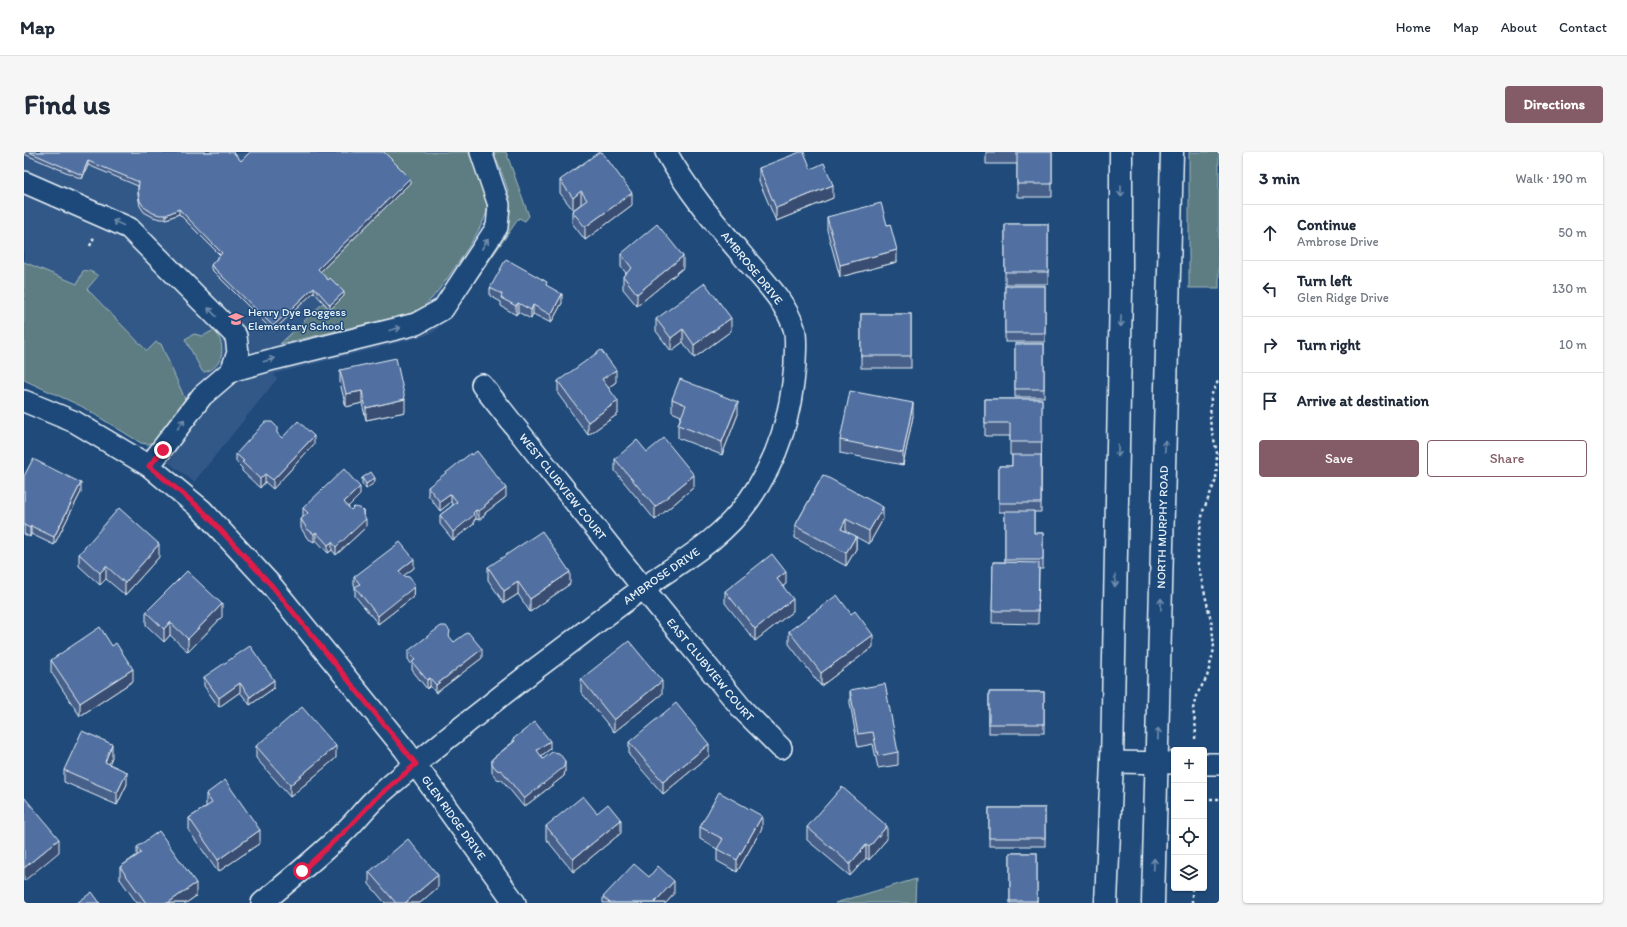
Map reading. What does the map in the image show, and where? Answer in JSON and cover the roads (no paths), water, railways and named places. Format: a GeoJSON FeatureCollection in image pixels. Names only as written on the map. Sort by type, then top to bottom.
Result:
{"type":"FeatureCollection","features":[{"type":"Feature","properties":{"kind":"main road"},"geometry":{"type":"LineString","coordinates":[[1106,903],[1112,762],[1121,290],[1120,152]]}},
{"type":"Feature","properties":{"kind":"main road","name":"NORTH MURPHY ROAD"},"geometry":{"type":"LineString","coordinates":[[1152,903],[1166,763],[1172,152]]}},
{"type":"Feature","properties":{"kind":"street"},"geometry":{"type":"LineString","coordinates":[[149,466],[163,450],[202,396],[231,371],[416,324],[443,309],[497,227],[499,205],[481,152]]}},
{"type":"Feature","properties":{"kind":"street","name":"AMBROSE DRIVE"},"geometry":{"type":"LineString","coordinates":[[262,903],[302,871],[346,830],[374,800],[416,764],[532,672],[643,588],[691,556],[725,529],[749,501],[769,470],[782,434],[792,398],[795,358],[795,330],[786,310],[771,289],[707,214],[678,175],[666,152]]}},
{"type":"Feature","properties":{"kind":"street"},"geometry":{"type":"LineString","coordinates":[[24,182],[129,228],[236,336],[238,353],[231,371]]}},
{"type":"Feature","properties":{"kind":"street","name":"WEST CLUBVIEW COURT"},"geometry":{"type":"LineString","coordinates":[[482,385],[643,588]]}},
{"type":"Feature","properties":{"kind":"street","name":"GLEN RIDGE DRIVE"},"geometry":{"type":"LineString","coordinates":[[24,401],[75,422],[149,466],[202,510],[272,586],[416,764],[515,903]]}},
{"type":"Feature","properties":{"kind":"street","name":"EAST CLUBVIEW COURT"},"geometry":{"type":"LineString","coordinates":[[643,588],[743,710],[781,748]]}},
{"type":"Feature","properties":{"kind":"street"},"geometry":{"type":"LineString","coordinates":[[1112,762],[1166,763]]}},
{"type":"Feature","properties":{"kind":"street"},"geometry":{"type":"LineString","coordinates":[[1207,764],[1219,764]]}},
{"type":"Feature","properties":{"kind":"place","name":"Henry Dye Boggess Elementary School"},"geometry":{"type":"Point","coordinates":[236,319]}}]}
